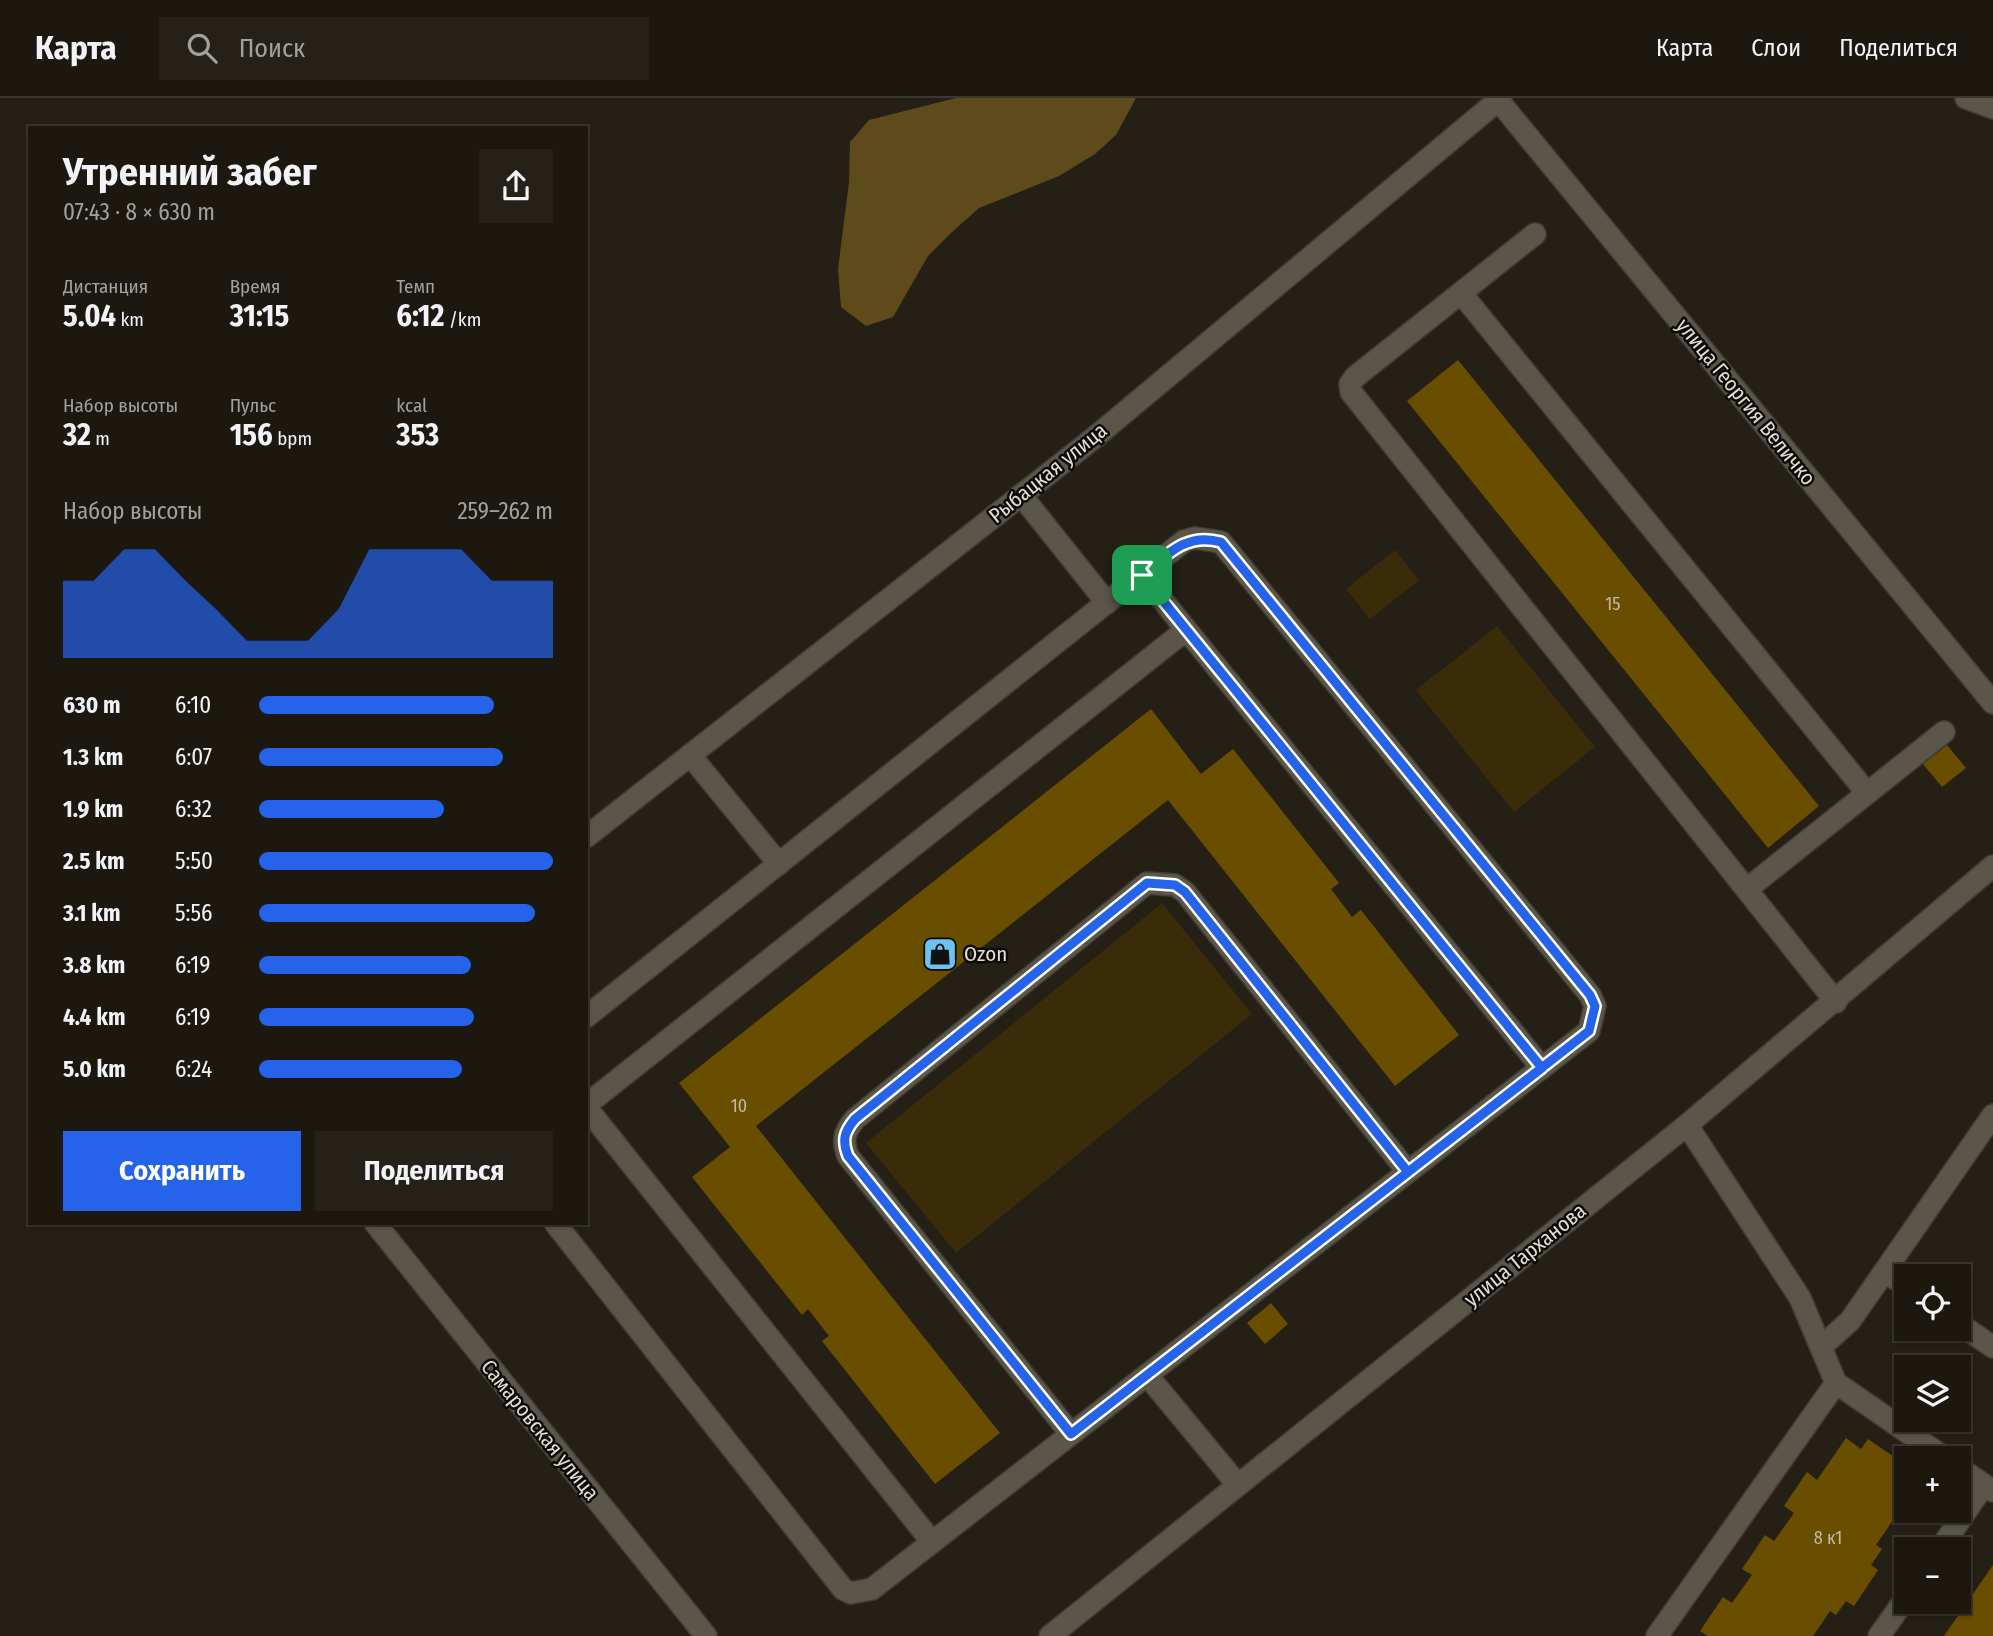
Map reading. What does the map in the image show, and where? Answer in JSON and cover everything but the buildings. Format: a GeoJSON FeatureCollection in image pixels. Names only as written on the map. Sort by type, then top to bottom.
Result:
{"type":"FeatureCollection","features":[{"type":"Feature","properties":{"kind":"street"},"geometry":{"type":"LineString","coordinates":[[1966,98],[1993,108]]}},
{"type":"Feature","properties":{"kind":"street","name":"Рыбацкая улица"},"geometry":{"type":"LineString","coordinates":[[588,835],[1021,495],[1500,99]]}},
{"type":"Feature","properties":{"kind":"street","name":"улица Георгия Величко"},"geometry":{"type":"LineString","coordinates":[[1500,99],[1993,704]]}},
{"type":"Feature","properties":{"kind":"street"},"geometry":{"type":"LineString","coordinates":[[1535,234],[1355,377],[1350,384],[1351,392],[1836,1002]]}},
{"type":"Feature","properties":{"kind":"street"},"geometry":{"type":"LineString","coordinates":[[1461,293],[1867,793]]}},
{"type":"Feature","properties":{"kind":"street"},"geometry":{"type":"LineString","coordinates":[[1021,495],[1107,603]]}},
{"type":"Feature","properties":{"kind":"street"},"geometry":{"type":"LineString","coordinates":[[557,1225],[843,1589],[851,1593],[872,1589],[1589,1031],[1595,1006],[1590,995],[1221,542],[1195,538],[1184,541],[588,1015]]}},
{"type":"Feature","properties":{"kind":"street"},"geometry":{"type":"LineString","coordinates":[[1142,575],[1542,1068]]}},
{"type":"Feature","properties":{"kind":"street"},"geometry":{"type":"LineString","coordinates":[[588,1104],[1186,630]]}},
{"type":"Feature","properties":{"kind":"street"},"geometry":{"type":"LineString","coordinates":[[1747,889],[1944,732]]}},
{"type":"Feature","properties":{"kind":"street"},"geometry":{"type":"LineString","coordinates":[[690,755],[779,864]]}},
{"type":"Feature","properties":{"kind":"street","name":"улица Тарханова"},"geometry":{"type":"LineString","coordinates":[[1050,1636],[1687,1125],[1836,1002],[1993,866]]}},
{"type":"Feature","properties":{"kind":"street"},"geometry":{"type":"LineString","coordinates":[[1071,1434],[848,1156],[843,1143],[845,1131],[855,1119],[1147,883],[1175,885],[1185,892],[1408,1172]]}},
{"type":"Feature","properties":{"kind":"street"},"geometry":{"type":"LineString","coordinates":[[588,1109],[932,1542]]}},
{"type":"Feature","properties":{"kind":"street"},"geometry":{"type":"LineString","coordinates":[[1822,1346],[1850,1321],[1993,1115]]}},
{"type":"Feature","properties":{"kind":"street"},"geometry":{"type":"LineString","coordinates":[[1687,1125],[1800,1298],[1836,1382],[1928,1446]]}},
{"type":"Feature","properties":{"kind":"street","name":"Самаровская улица"},"geometry":{"type":"LineString","coordinates":[[376,1225],[706,1636]]}},
{"type":"Feature","properties":{"kind":"street"},"geometry":{"type":"LineString","coordinates":[[1885,1272],[1894,1278]]}},
{"type":"Feature","properties":{"kind":"street"},"geometry":{"type":"LineString","coordinates":[[1971,1332],[1993,1347]]}},
{"type":"Feature","properties":{"kind":"street"},"geometry":{"type":"LineString","coordinates":[[1147,1375],[1238,1485]]}},
{"type":"Feature","properties":{"kind":"street"},"geometry":{"type":"LineString","coordinates":[[1657,1636],[1836,1382]]}},
{"type":"Feature","properties":{"kind":"street"},"geometry":{"type":"LineString","coordinates":[[1950,1537],[1989,1488],[1971,1476]]}},
{"type":"Feature","properties":{"kind":"street"},"geometry":{"type":"LineString","coordinates":[[1879,1636],[1895,1614]]}},
{"type":"Feature","properties":{"kind":"shaded area"},"geometry":{"type":"Polygon","coordinates":[[[956,98],[1136,98],[1116,135],[1095,154],[1059,176],[979,208],[928,256],[893,317],[866,326],[841,307],[838,269],[849,182],[850,142],[869,120],[956,98]]]}},
{"type":"Feature","properties":{"kind":"shaded area"},"geometry":{"type":"Polygon","coordinates":[[[1395,550],[1419,580],[1370,619],[1346,589],[1395,550]]]}},
{"type":"Feature","properties":{"kind":"shaded area"},"geometry":{"type":"Polygon","coordinates":[[[1497,626],[1595,747],[1514,812],[1416,690],[1497,626]]]}},
{"type":"Feature","properties":{"kind":"shaded area"},"geometry":{"type":"Polygon","coordinates":[[[1162,903],[1252,1014],[956,1253],[866,1143],[1162,903]]]}},
{"type":"Feature","properties":{"kind":"place","name":"Ozon"},"geometry":{"type":"Point","coordinates":[940,954]}},
{"type":"Feature","properties":{"kind":"route"},"geometry":{"type":"LineString","coordinates":[[1142,575],[1184,541],[1209,538],[1221,542],[1590,995],[1595,1006],[1594,1020],[1589,1031],[1542,1068],[1408,1172],[1185,892],[1175,885],[1147,883],[855,1119],[845,1131],[843,1143],[848,1156],[1071,1434],[1542,1068],[1142,575]]}}]}
